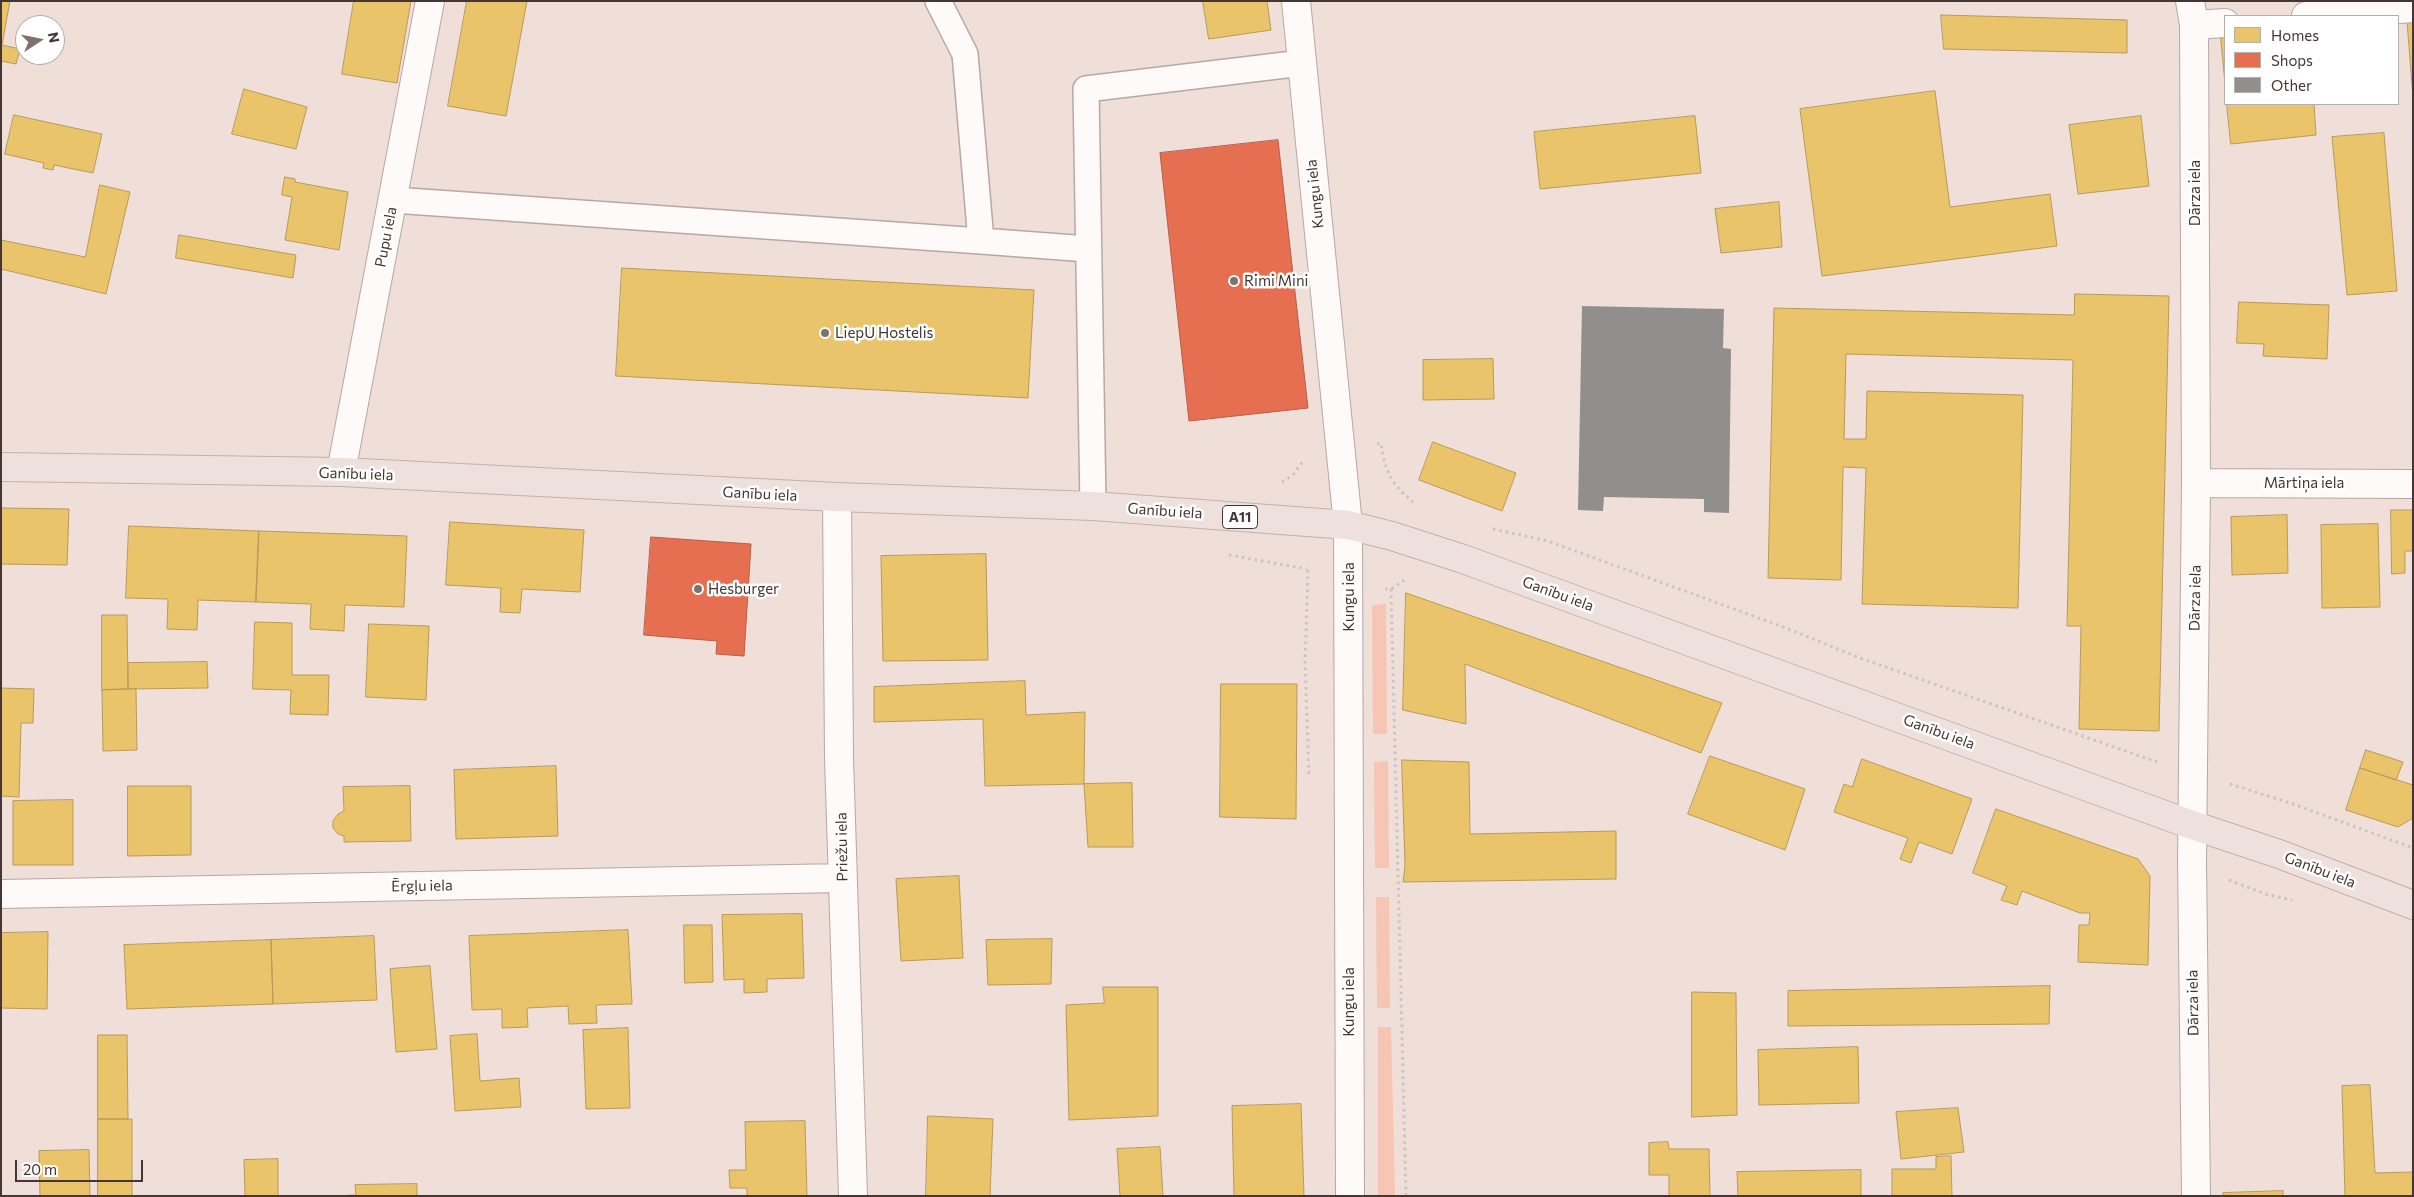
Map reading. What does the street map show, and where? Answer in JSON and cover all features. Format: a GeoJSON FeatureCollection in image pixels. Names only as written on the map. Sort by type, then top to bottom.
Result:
{"type":"FeatureCollection","features":[{"type":"Feature","properties":{"kind":"highway","name":"Ganību iela"},"geometry":{"type":"LineString","coordinates":[[1,467],[341,472],[837,497],[1093,506],[1348,525],[1392,536],[1463,559],[2192,825],[2279,854],[2413,905]]}},
{"type":"Feature","properties":{"kind":"street","name":"Pupu iela"},"geometry":{"type":"LineString","coordinates":[[341,472],[430,1]]}},
{"type":"Feature","properties":{"kind":"street","name":"Kungu iela"},"geometry":{"type":"LineString","coordinates":[[1296,1],[1348,525],[1350,1196]]}},
{"type":"Feature","properties":{"kind":"street"},"geometry":{"type":"LineString","coordinates":[[2315,15],[2397,6]]}},
{"type":"Feature","properties":{"kind":"street"},"geometry":{"type":"LineString","coordinates":[[2192,13],[2224,22]]}},
{"type":"Feature","properties":{"kind":"street","name":"Dārza iela"},"geometry":{"type":"LineString","coordinates":[[2192,13],[2196,483],[2192,825],[2196,1196]]}},
{"type":"Feature","properties":{"kind":"street","name":"Mārtiņa iela"},"geometry":{"type":"LineString","coordinates":[[2196,483],[2413,484]]}},
{"type":"Feature","properties":{"kind":"street","name":"Priežu iela"},"geometry":{"type":"LineString","coordinates":[[837,497],[842,878],[853,1196]]}},
{"type":"Feature","properties":{"kind":"street","name":"Ērgļu iela"},"geometry":{"type":"LineString","coordinates":[[1,894],[842,878]]}},
{"type":"Feature","properties":{"kind":"lane"},"geometry":{"type":"LineString","coordinates":[[938,1],[965,54],[981,241]]}},
{"type":"Feature","properties":{"kind":"lane"},"geometry":{"type":"LineString","coordinates":[[1093,506],[1086,89],[1302,63]]}},
{"type":"Feature","properties":{"kind":"lane"},"geometry":{"type":"LineString","coordinates":[[393,200],[1088,249]]}},
{"type":"Feature","properties":{"kind":"path"},"geometry":{"type":"LineString","coordinates":[[1374,444],[1381,443],[1385,467],[1392,482],[1418,507]]}},
{"type":"Feature","properties":{"kind":"path"},"geometry":{"type":"LineString","coordinates":[[1491,528],[1548,541],[1786,628],[1860,658],[2118,749],[2293,804],[2413,848]]}},
{"type":"Feature","properties":{"kind":"path"},"geometry":{"type":"LineString","coordinates":[[1379,590],[1391,589],[1413,574]]}},
{"type":"Feature","properties":{"kind":"path"},"geometry":{"type":"LineString","coordinates":[[1391,589],[1406,1196]]}},
{"type":"Feature","properties":{"kind":"shaded area"},"geometry":{"type":"Polygon","coordinates":[[[1386,604],[1387,734],[1373,734],[1372,605],[1386,604]]]}},
{"type":"Feature","properties":{"kind":"shaded area"},"geometry":{"type":"Polygon","coordinates":[[[1388,761],[1389,868],[1375,868],[1374,762],[1388,761]]]}},
{"type":"Feature","properties":{"kind":"shaded area"},"geometry":{"type":"Polygon","coordinates":[[[1376,897],[1389,897],[1390,1008],[1377,1008],[1376,897]]]}},
{"type":"Feature","properties":{"kind":"shaded area"},"geometry":{"type":"Polygon","coordinates":[[[1378,1027],[1391,1027],[1395,1196],[1378,1196],[1378,1027]]]}},
{"type":"Feature","properties":{"kind":"building: Homes"},"geometry":{"type":"Polygon","coordinates":[[[1,1],[10,1],[2,45],[15,48],[15,64],[1,61],[1,1]]]}},
{"type":"Feature","properties":{"kind":"building: Homes"},"geometry":{"type":"Polygon","coordinates":[[[354,1],[411,1],[397,83],[342,74],[354,1]]]}},
{"type":"Feature","properties":{"kind":"building: Homes"},"geometry":{"type":"Polygon","coordinates":[[[467,1],[527,1],[506,116],[448,106],[467,1]]]}},
{"type":"Feature","properties":{"kind":"building: Homes"},"geometry":{"type":"Polygon","coordinates":[[[1203,1],[1267,1],[1271,30],[1209,39],[1203,1]]]}},
{"type":"Feature","properties":{"kind":"building: Homes"},"geometry":{"type":"Polygon","coordinates":[[[1941,15],[2127,20],[2127,53],[1944,49],[1941,15]]]}},
{"type":"Feature","properties":{"kind":"building: Homes"},"geometry":{"type":"Polygon","coordinates":[[[2407,16],[2413,16],[2413,97],[2407,16]]]}},
{"type":"Feature","properties":{"kind":"building: Homes"},"geometry":{"type":"Polygon","coordinates":[[[2224,31],[2224,73],[2220,32],[2224,31]]]}},
{"type":"Feature","properties":{"kind":"building: Homes"},"geometry":{"type":"Polygon","coordinates":[[[244,89],[307,107],[296,149],[232,134],[244,89]]]}},
{"type":"Feature","properties":{"kind":"building: Homes"},"geometry":{"type":"Polygon","coordinates":[[[1935,91],[1950,207],[2050,194],[2057,246],[1822,276],[1800,109],[1935,91]]]}},
{"type":"Feature","properties":{"kind":"building: Homes"},"geometry":{"type":"Polygon","coordinates":[[[2227,105],[2314,105],[2316,135],[2231,144],[2227,105]]]}},
{"type":"Feature","properties":{"kind":"building: Homes"},"geometry":{"type":"Polygon","coordinates":[[[14,115],[102,134],[93,173],[54,165],[53,170],[43,168],[44,163],[5,154],[14,115]]]}},
{"type":"Feature","properties":{"kind":"building: Homes"},"geometry":{"type":"Polygon","coordinates":[[[1695,116],[1701,173],[1540,189],[1534,132],[1695,116]]]}},
{"type":"Feature","properties":{"kind":"building: Homes"},"geometry":{"type":"Polygon","coordinates":[[[2141,116],[2149,186],[2078,194],[2069,125],[2141,116]]]}},
{"type":"Feature","properties":{"kind":"building: Homes"},"geometry":{"type":"Polygon","coordinates":[[[2384,133],[2397,291],[2347,295],[2332,137],[2384,133]]]}},
{"type":"Feature","properties":{"kind":"building: Homes"},"geometry":{"type":"Polygon","coordinates":[[[285,177],[295,179],[295,182],[348,192],[339,250],[285,240],[292,197],[282,195],[285,177]]]}},
{"type":"Feature","properties":{"kind":"building: Homes"},"geometry":{"type":"Polygon","coordinates":[[[100,185],[130,192],[106,294],[1,269],[1,240],[85,257],[100,185]]]}},
{"type":"Feature","properties":{"kind":"building: Homes"},"geometry":{"type":"Polygon","coordinates":[[[1779,202],[1782,247],[1721,253],[1715,209],[1779,202]]]}},
{"type":"Feature","properties":{"kind":"building: Homes"},"geometry":{"type":"Polygon","coordinates":[[[179,235],[296,255],[293,278],[176,258],[179,235]]]}},
{"type":"Feature","properties":{"kind":"building: Homes","name":"LiepU Hostelis"},"geometry":{"type":"Polygon","coordinates":[[[622,268],[1034,290],[1028,398],[616,376],[622,268]]]}},
{"type":"Feature","properties":{"kind":"building: Homes"},"geometry":{"type":"Polygon","coordinates":[[[2075,294],[2169,296],[2159,731],[2079,729],[2081,626],[2067,626],[2073,360],[1846,354],[1844,439],[1866,439],[1867,391],[2023,395],[2018,608],[1862,604],[1866,468],[1843,467],[1841,580],[1768,578],[1774,308],[2074,315],[2075,294]]]}},
{"type":"Feature","properties":{"kind":"building: Homes"},"geometry":{"type":"Polygon","coordinates":[[[2239,302],[2329,305],[2327,359],[2263,356],[2264,344],[2237,343],[2239,302]]]}},
{"type":"Feature","properties":{"kind":"building: Homes"},"geometry":{"type":"Polygon","coordinates":[[[1493,359],[1494,399],[1423,400],[1423,360],[1493,359]]]}},
{"type":"Feature","properties":{"kind":"building: Homes"},"geometry":{"type":"Polygon","coordinates":[[[1433,442],[1516,473],[1502,511],[1419,480],[1433,442]]]}},
{"type":"Feature","properties":{"kind":"building: Homes"},"geometry":{"type":"Polygon","coordinates":[[[1,508],[69,509],[67,565],[1,564],[1,508]]]}},
{"type":"Feature","properties":{"kind":"building: Homes"},"geometry":{"type":"Polygon","coordinates":[[[2391,510],[2413,510],[2413,551],[2405,551],[2405,573],[2392,574],[2391,510]]]}},
{"type":"Feature","properties":{"kind":"building: Homes"},"geometry":{"type":"Polygon","coordinates":[[[2287,515],[2288,573],[2232,575],[2231,517],[2287,515]]]}},
{"type":"Feature","properties":{"kind":"building: Homes"},"geometry":{"type":"Polygon","coordinates":[[[450,522],[584,530],[580,592],[522,589],[520,613],[500,612],[501,588],[446,585],[450,522]]]}},
{"type":"Feature","properties":{"kind":"building: Homes"},"geometry":{"type":"Polygon","coordinates":[[[2378,524],[2380,607],[2322,608],[2321,525],[2378,524]]]}},
{"type":"Feature","properties":{"kind":"building: Homes"},"geometry":{"type":"Polygon","coordinates":[[[129,526],[259,531],[256,602],[198,600],[197,630],[167,629],[168,599],[126,598],[129,526]]]}},
{"type":"Feature","properties":{"kind":"building: Homes"},"geometry":{"type":"Polygon","coordinates":[[[259,531],[407,536],[404,607],[345,605],[344,631],[310,629],[311,604],[256,602],[259,531]]]}},
{"type":"Feature","properties":{"kind":"building: Homes"},"geometry":{"type":"Polygon","coordinates":[[[986,554],[988,660],[883,661],[881,556],[986,554]]]}},
{"type":"Feature","properties":{"kind":"building: Homes"},"geometry":{"type":"Polygon","coordinates":[[[1406,593],[1722,703],[1701,753],[1465,664],[1466,724],[1403,710],[1406,593]]]}},
{"type":"Feature","properties":{"kind":"building: Homes"},"geometry":{"type":"Polygon","coordinates":[[[102,615],[127,615],[128,689],[102,690],[102,615]]]}},
{"type":"Feature","properties":{"kind":"building: Homes"},"geometry":{"type":"Polygon","coordinates":[[[255,622],[292,623],[292,675],[329,675],[328,715],[290,714],[291,690],[253,689],[255,622]]]}},
{"type":"Feature","properties":{"kind":"building: Homes"},"geometry":{"type":"Polygon","coordinates":[[[369,624],[429,626],[426,700],[366,697],[369,624]]]}},
{"type":"Feature","properties":{"kind":"building: Homes"},"geometry":{"type":"Polygon","coordinates":[[[207,662],[208,688],[128,689],[128,663],[207,662]]]}},
{"type":"Feature","properties":{"kind":"building: Homes"},"geometry":{"type":"Polygon","coordinates":[[[1025,681],[1026,715],[1085,712],[1084,784],[985,786],[983,719],[874,722],[874,687],[1025,681]]]}},
{"type":"Feature","properties":{"kind":"building: Homes"},"geometry":{"type":"Polygon","coordinates":[[[1221,684],[1297,684],[1296,819],[1220,817],[1221,684]]]}},
{"type":"Feature","properties":{"kind":"building: Homes"},"geometry":{"type":"Polygon","coordinates":[[[1,688],[34,689],[33,723],[21,723],[19,797],[1,796],[1,688]]]}},
{"type":"Feature","properties":{"kind":"building: Homes"},"geometry":{"type":"Polygon","coordinates":[[[136,689],[137,750],[103,751],[102,690],[136,689]]]}},
{"type":"Feature","properties":{"kind":"building: Homes"},"geometry":{"type":"Polygon","coordinates":[[[2366,750],[2403,762],[2396,780],[2360,768],[2366,750]]]}},
{"type":"Feature","properties":{"kind":"building: Homes"},"geometry":{"type":"Polygon","coordinates":[[[1710,756],[1805,789],[1785,850],[1688,814],[1710,756]]]}},
{"type":"Feature","properties":{"kind":"building: Homes"},"geometry":{"type":"Polygon","coordinates":[[[1862,759],[1972,799],[1952,854],[1919,842],[1911,863],[1900,859],[1908,838],[1834,812],[1844,784],[1852,787],[1862,759]]]}},
{"type":"Feature","properties":{"kind":"building: Homes"},"geometry":{"type":"Polygon","coordinates":[[[1402,760],[1469,762],[1470,834],[1616,831],[1616,879],[1403,882],[1405,866],[1402,760]]]}},
{"type":"Feature","properties":{"kind":"building: Homes"},"geometry":{"type":"Polygon","coordinates":[[[556,766],[558,836],[456,839],[454,770],[556,766]]]}},
{"type":"Feature","properties":{"kind":"building: Homes"},"geometry":{"type":"Polygon","coordinates":[[[2360,768],[2413,785],[2413,818],[2398,827],[2346,810],[2360,768]]]}},
{"type":"Feature","properties":{"kind":"building: Homes"},"geometry":{"type":"Polygon","coordinates":[[[1132,783],[1133,847],[1088,847],[1084,784],[1132,783]]]}},
{"type":"Feature","properties":{"kind":"building: Homes"},"geometry":{"type":"Polygon","coordinates":[[[128,786],[191,786],[191,855],[128,856],[128,786]]]}},
{"type":"Feature","properties":{"kind":"building: Homes"},"geometry":{"type":"Polygon","coordinates":[[[410,786],[411,841],[344,842],[344,836],[338,834],[333,828],[333,821],[338,814],[344,811],[343,787],[410,786]]]}},
{"type":"Feature","properties":{"kind":"building: Homes"},"geometry":{"type":"Polygon","coordinates":[[[73,800],[73,865],[13,865],[13,801],[73,800]]]}},
{"type":"Feature","properties":{"kind":"building: Homes"},"geometry":{"type":"Polygon","coordinates":[[[1996,809],[2138,859],[2150,876],[2148,965],[2078,962],[2079,925],[2089,925],[2090,913],[2080,913],[2022,891],[2017,905],[2001,900],[2007,886],[1973,873],[1996,809]]]}},
{"type":"Feature","properties":{"kind":"building: Homes"},"geometry":{"type":"Polygon","coordinates":[[[959,876],[963,958],[901,961],[896,879],[959,876]]]}},
{"type":"Feature","properties":{"kind":"building: Homes"},"geometry":{"type":"Polygon","coordinates":[[[802,914],[804,978],[767,979],[767,992],[744,993],[744,979],[724,980],[722,915],[802,914]]]}},
{"type":"Feature","properties":{"kind":"building: Homes"},"geometry":{"type":"Polygon","coordinates":[[[684,925],[712,925],[713,982],[685,983],[684,925]]]}},
{"type":"Feature","properties":{"kind":"building: Homes"},"geometry":{"type":"Polygon","coordinates":[[[628,930],[632,1004],[596,1005],[597,1023],[569,1024],[568,1006],[527,1008],[528,1027],[502,1028],[502,1009],[472,1010],[469,936],[628,930]]]}},
{"type":"Feature","properties":{"kind":"building: Homes"},"geometry":{"type":"Polygon","coordinates":[[[48,932],[47,1009],[1,1008],[1,933],[48,932]]]}},
{"type":"Feature","properties":{"kind":"building: Homes"},"geometry":{"type":"Polygon","coordinates":[[[374,936],[377,1000],[273,1004],[271,940],[374,936]]]}},
{"type":"Feature","properties":{"kind":"building: Homes"},"geometry":{"type":"Polygon","coordinates":[[[1052,939],[1051,984],[988,985],[986,940],[1052,939]]]}},
{"type":"Feature","properties":{"kind":"building: Homes"},"geometry":{"type":"Polygon","coordinates":[[[271,940],[273,1004],[127,1009],[124,945],[271,940]]]}},
{"type":"Feature","properties":{"kind":"building: Homes"},"geometry":{"type":"Polygon","coordinates":[[[430,966],[437,1049],[396,1052],[390,969],[430,966]]]}},
{"type":"Feature","properties":{"kind":"building: Homes"},"geometry":{"type":"Polygon","coordinates":[[[2050,986],[2049,1024],[1788,1026],[1788,991],[2050,986]]]}},
{"type":"Feature","properties":{"kind":"building: Homes"},"geometry":{"type":"Polygon","coordinates":[[[1103,987],[1158,987],[1158,1116],[1069,1120],[1066,1005],[1104,1003],[1103,987]]]}},
{"type":"Feature","properties":{"kind":"building: Homes"},"geometry":{"type":"Polygon","coordinates":[[[1692,992],[1736,993],[1737,1115],[1692,1117],[1692,992]]]}},
{"type":"Feature","properties":{"kind":"building: Homes"},"geometry":{"type":"Polygon","coordinates":[[[628,1028],[630,1108],[586,1109],[583,1030],[628,1028]]]}},
{"type":"Feature","properties":{"kind":"building: Homes"},"geometry":{"type":"Polygon","coordinates":[[[477,1034],[480,1081],[519,1078],[521,1107],[455,1111],[450,1036],[477,1034]]]}},
{"type":"Feature","properties":{"kind":"building: Homes"},"geometry":{"type":"Polygon","coordinates":[[[98,1035],[127,1035],[128,1119],[98,1119],[98,1035]]]}},
{"type":"Feature","properties":{"kind":"building: Homes"},"geometry":{"type":"Polygon","coordinates":[[[1858,1047],[1859,1103],[1759,1105],[1758,1050],[1858,1047]]]}},
{"type":"Feature","properties":{"kind":"building: Homes"},"geometry":{"type":"Polygon","coordinates":[[[2370,1085],[2375,1173],[2413,1172],[2413,1196],[2345,1196],[2342,1086],[2370,1085]]]}},
{"type":"Feature","properties":{"kind":"building: Homes"},"geometry":{"type":"Polygon","coordinates":[[[1301,1104],[1304,1196],[1234,1196],[1232,1106],[1301,1104]]]}},
{"type":"Feature","properties":{"kind":"building: Homes"},"geometry":{"type":"Polygon","coordinates":[[[1958,1108],[1964,1152],[1901,1159],[1896,1112],[1958,1108]]]}},
{"type":"Feature","properties":{"kind":"building: Homes"},"geometry":{"type":"Polygon","coordinates":[[[928,1116],[993,1119],[990,1196],[926,1196],[928,1116]]]}},
{"type":"Feature","properties":{"kind":"building: Homes"},"geometry":{"type":"Polygon","coordinates":[[[98,1119],[132,1119],[132,1196],[98,1196],[98,1119]]]}},
{"type":"Feature","properties":{"kind":"building: Homes"},"geometry":{"type":"Polygon","coordinates":[[[805,1121],[807,1196],[747,1196],[747,1188],[730,1188],[729,1170],[746,1170],[745,1122],[805,1121]]]}},
{"type":"Feature","properties":{"kind":"building: Homes"},"geometry":{"type":"Polygon","coordinates":[[[1668,1142],[1669,1149],[1709,1149],[1710,1196],[1669,1196],[1669,1175],[1649,1175],[1649,1143],[1668,1142]]]}},
{"type":"Feature","properties":{"kind":"building: Homes"},"geometry":{"type":"Polygon","coordinates":[[[1160,1147],[1163,1196],[1120,1196],[1117,1149],[1160,1147]]]}},
{"type":"Feature","properties":{"kind":"building: Homes"},"geometry":{"type":"Polygon","coordinates":[[[89,1150],[90,1196],[40,1196],[39,1151],[89,1150]]]}},
{"type":"Feature","properties":{"kind":"building: Homes"},"geometry":{"type":"Polygon","coordinates":[[[1951,1156],[1952,1196],[1892,1196],[1892,1169],[1936,1169],[1936,1157],[1951,1156]]]}},
{"type":"Feature","properties":{"kind":"building: Homes"},"geometry":{"type":"Polygon","coordinates":[[[278,1159],[278,1196],[245,1196],[244,1160],[278,1159]]]}},
{"type":"Feature","properties":{"kind":"building: Homes"},"geometry":{"type":"Polygon","coordinates":[[[1861,1170],[1861,1196],[1738,1196],[1737,1172],[1861,1170]]]}},
{"type":"Feature","properties":{"kind":"building: Homes"},"geometry":{"type":"Polygon","coordinates":[[[417,1184],[417,1196],[333,1196],[356,1195],[355,1185],[417,1184]]]}},
{"type":"Feature","properties":{"kind":"building: Homes"},"geometry":{"type":"Polygon","coordinates":[[[2283,1191],[2283,1196],[2223,1196],[2223,1193],[2283,1191]]]}},
{"type":"Feature","properties":{"kind":"building: Shops","name":"Rimi Mini"},"geometry":{"type":"Polygon","coordinates":[[[1278,140],[1308,408],[1189,421],[1160,153],[1278,140]]]}},
{"type":"Feature","properties":{"kind":"building: Shops","name":"Hesburger"},"geometry":{"type":"Polygon","coordinates":[[[651,537],[751,544],[744,656],[716,654],[717,641],[644,635],[651,537]]]}},
{"type":"Feature","properties":{"kind":"building: Other"},"geometry":{"type":"Polygon","coordinates":[[[1582,306],[1724,309],[1723,348],[1731,349],[1729,513],[1704,512],[1704,499],[1604,497],[1603,511],[1578,510],[1582,306]]]}},
{"type":"Feature","properties":{"kind":"place","name":"Rimi Mini"},"geometry":{"type":"Point","coordinates":[1234,281]}},
{"type":"Feature","properties":{"kind":"place","name":"LiepU Hostelis"},"geometry":{"type":"Point","coordinates":[825,333]}},
{"type":"Feature","properties":{"kind":"place","name":"Hesburger"},"geometry":{"type":"Point","coordinates":[698,589]}}]}
